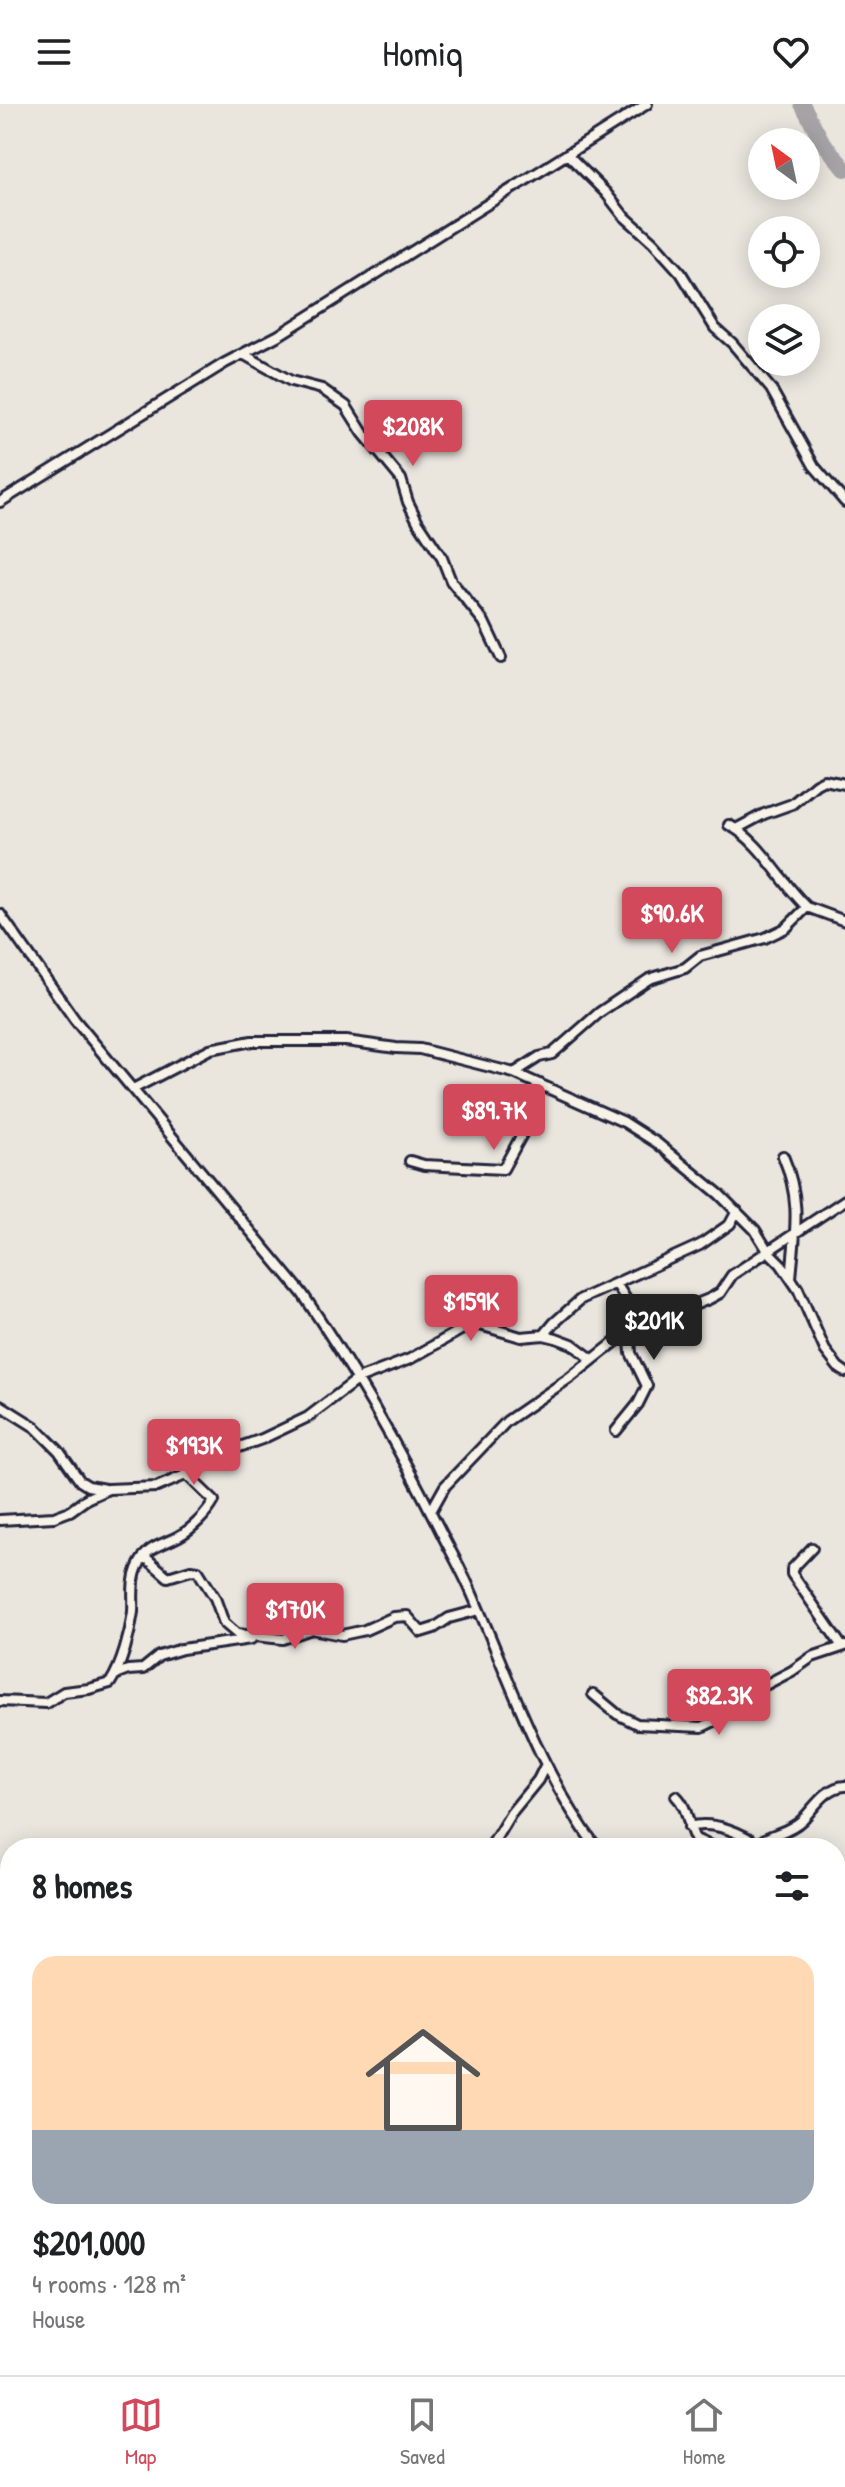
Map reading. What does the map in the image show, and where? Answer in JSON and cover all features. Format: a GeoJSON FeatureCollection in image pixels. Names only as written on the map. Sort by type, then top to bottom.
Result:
{"type":"FeatureCollection","features":[{"type":"Feature","properties":{"kind":"street"},"geometry":{"type":"LineString","coordinates":[[0,502],[398,262],[647,104]]}},
{"type":"Feature","properties":{"kind":"street"},"geometry":{"type":"LineString","coordinates":[[567,154],[681,273],[715,328],[771,389],[814,466],[845,502]]}},
{"type":"Feature","properties":{"kind":"street"},"geometry":{"type":"LineString","coordinates":[[243,354],[291,381],[322,389],[346,406],[363,433],[401,479],[418,522],[442,558],[451,581],[484,622],[501,658]]}},
{"type":"Feature","properties":{"kind":"street"},"geometry":{"type":"LineString","coordinates":[[845,784],[824,780],[792,804],[732,827],[747,837],[807,907],[845,921]]}},
{"type":"Feature","properties":{"kind":"street"},"geometry":{"type":"LineString","coordinates":[[514,1073],[539,1057],[552,1054],[600,1012],[649,979],[685,968],[700,956],[786,928],[807,907]]}},
{"type":"Feature","properties":{"kind":"street"},"geometry":{"type":"LineString","coordinates":[[0,914],[75,1020],[302,1293],[358,1379],[431,1511],[479,1610],[546,1764],[590,1838]]}},
{"type":"Feature","properties":{"kind":"street"},"geometry":{"type":"LineString","coordinates":[[133,1089],[210,1049],[252,1041],[346,1041],[420,1049],[514,1073],[624,1122],[704,1181],[737,1211],[781,1264],[791,1278],[825,1350],[845,1372]]}},
{"type":"Feature","properties":{"kind":"street"},"geometry":{"type":"LineString","coordinates":[[410,1161],[424,1165],[503,1169],[526,1127],[540,1084]]}},
{"type":"Feature","properties":{"kind":"street"},"geometry":{"type":"LineString","coordinates":[[783,1156],[796,1192],[791,1278]]}},
{"type":"Feature","properties":{"kind":"street"},"geometry":{"type":"LineString","coordinates":[[431,1511],[445,1486],[507,1421],[556,1388],[643,1320],[669,1315],[720,1293],[732,1275],[845,1200]]}},
{"type":"Feature","properties":{"kind":"street"},"geometry":{"type":"LineString","coordinates":[[544,1335],[581,1299],[700,1245],[730,1224],[737,1211]]}},
{"type":"Feature","properties":{"kind":"street"},"geometry":{"type":"LineString","coordinates":[[616,1431],[638,1404],[647,1386],[631,1353],[627,1301],[617,1285]]}},
{"type":"Feature","properties":{"kind":"street"},"geometry":{"type":"LineString","coordinates":[[0,1405],[35,1427],[68,1461],[80,1481],[88,1486],[149,1489],[197,1470],[214,1456],[262,1439],[308,1417],[358,1379],[398,1365],[457,1331],[476,1325],[521,1337],[544,1335],[572,1344],[592,1359]]}},
{"type":"Feature","properties":{"kind":"street"},"geometry":{"type":"LineString","coordinates":[[0,1701],[46,1703],[64,1692],[110,1683],[132,1616],[133,1581],[144,1556],[151,1548],[188,1530],[212,1505],[213,1498],[198,1488],[185,1473]]}},
{"type":"Feature","properties":{"kind":"street"},"geometry":{"type":"LineString","coordinates":[[0,1520],[54,1517],[108,1489]]}},
{"type":"Feature","properties":{"kind":"street"},"geometry":{"type":"LineString","coordinates":[[593,1694],[617,1714],[637,1724],[702,1727],[719,1719],[744,1696],[812,1657],[843,1646],[792,1574],[792,1569],[812,1548]]}},
{"type":"Feature","properties":{"kind":"street"},"geometry":{"type":"LineString","coordinates":[[144,1556],[168,1577],[198,1571],[230,1629],[237,1634],[258,1638],[283,1639],[312,1629],[342,1635],[394,1617],[407,1616],[421,1632],[426,1632],[449,1618],[479,1610]]}},
{"type":"Feature","properties":{"kind":"street"},"geometry":{"type":"LineString","coordinates":[[115,1675],[143,1669],[159,1656],[182,1649],[258,1638]]}},
{"type":"Feature","properties":{"kind":"street"},"geometry":{"type":"LineString","coordinates":[[496,1838],[546,1764]]}},
{"type":"Feature","properties":{"kind":"street"},"geometry":{"type":"LineString","coordinates":[[767,1838],[794,1827],[835,1787],[845,1786]]}},
{"type":"Feature","properties":{"kind":"street"},"geometry":{"type":"LineString","coordinates":[[676,1796],[686,1808],[694,1838]]}},
{"type":"Feature","properties":{"kind":"street"},"geometry":{"type":"LineString","coordinates":[[689,1827],[698,1825],[730,1829],[744,1838]]}},
{"type":"Feature","properties":{"kind":"waterway"},"geometry":{"type":"LineString","coordinates":[[802,104],[822,141],[845,169]]}}]}
